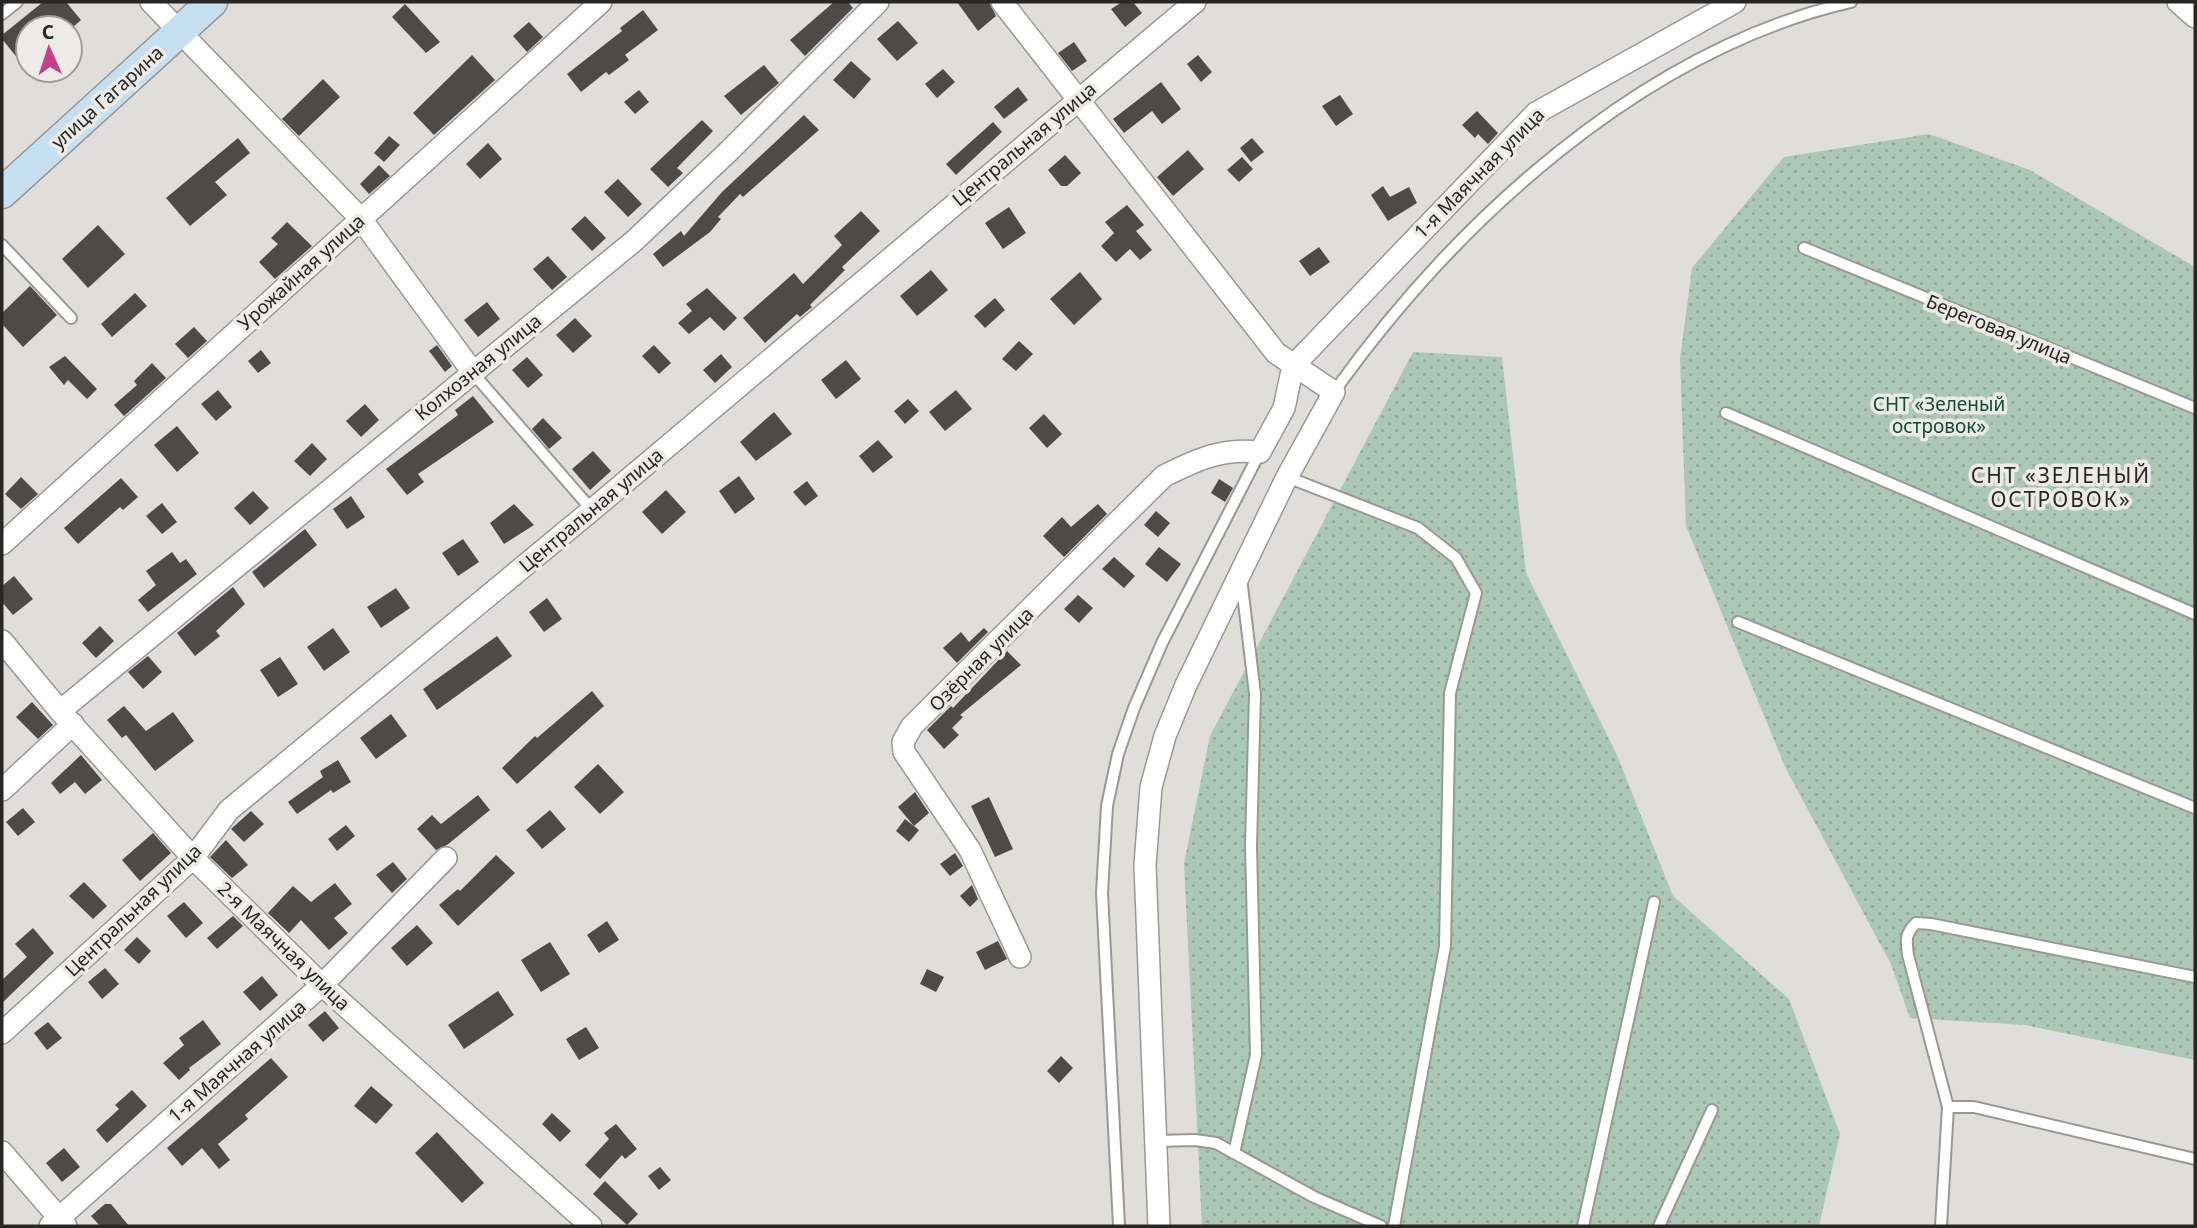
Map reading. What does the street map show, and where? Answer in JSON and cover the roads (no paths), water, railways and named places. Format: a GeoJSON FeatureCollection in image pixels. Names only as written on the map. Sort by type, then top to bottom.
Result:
{"type":"FeatureCollection","features":[{"type":"Feature","properties":{"kind":"main road","name":"улица Гагарина"},"geometry":{"type":"LineString","coordinates":[[2,193],[212,2]]}},
{"type":"Feature","properties":{"kind":"street"},"geometry":{"type":"LineString","coordinates":[[151,2],[178,33],[361,219],[472,371]]}},
{"type":"Feature","properties":{"kind":"street","name":"Урожайная улица"},"geometry":{"type":"LineString","coordinates":[[2,544],[601,2]]}},
{"type":"Feature","properties":{"kind":"street","name":"Колхозная улица"},"geometry":{"type":"LineString","coordinates":[[2,790],[67,718],[472,371],[634,241],[729,151],[878,2]]}},
{"type":"Feature","properties":{"kind":"street"},"geometry":{"type":"LineString","coordinates":[[1002,2],[1276,353],[1334,392],[1287,477],[1186,685],[1166,736],[1151,787],[1144,866],[1159,1226]]}},
{"type":"Feature","properties":{"kind":"street","name":"Центральная улица"},"geometry":{"type":"LineString","coordinates":[[2,1033],[193,858],[229,810],[592,510],[1195,2]]}},
{"type":"Feature","properties":{"kind":"street","name":"1-я Маячная улица"},"geometry":{"type":"LineString","coordinates":[[1293,366],[1536,113],[1735,2]]}},
{"type":"Feature","properties":{"kind":"street"},"geometry":{"type":"LineString","coordinates":[[2178,2],[2195,17]]}},
{"type":"Feature","properties":{"kind":"street"},"geometry":{"type":"LineString","coordinates":[[1260,452],[1284,408],[1293,366]]}},
{"type":"Feature","properties":{"kind":"street","name":"Озёрная улица"},"geometry":{"type":"LineString","coordinates":[[1020,957],[970,850],[904,752],[903,742],[912,726],[1164,476],[1207,454],[1234,449],[1260,452]]}},
{"type":"Feature","properties":{"kind":"street","name":"2-я Маячная улица"},"geometry":{"type":"LineString","coordinates":[[2,641],[193,858],[322,985],[591,1226]]}},
{"type":"Feature","properties":{"kind":"street","name":"1-я Маячная улица"},"geometry":{"type":"LineString","coordinates":[[58,1223],[322,985],[446,858]]}},
{"type":"Feature","properties":{"kind":"street"},"geometry":{"type":"LineString","coordinates":[[2,1152],[58,1223]]}},
{"type":"Feature","properties":{"kind":"lane"},"geometry":{"type":"LineString","coordinates":[[2,14],[17,2]]}},
{"type":"Feature","properties":{"kind":"lane"},"geometry":{"type":"LineString","coordinates":[[1334,392],[1375,334],[1462,240],[1555,153],[1695,61],[1805,12],[1851,2]]}},
{"type":"Feature","properties":{"kind":"lane"},"geometry":{"type":"LineString","coordinates":[[2,245],[71,318]]}},
{"type":"Feature","properties":{"kind":"lane","name":"Береговая улица"},"geometry":{"type":"LineString","coordinates":[[1804,248],[2195,408]]}},
{"type":"Feature","properties":{"kind":"lane"},"geometry":{"type":"LineString","coordinates":[[472,371],[592,510]]}},
{"type":"Feature","properties":{"kind":"lane"},"geometry":{"type":"LineString","coordinates":[[1726,413],[2195,614]]}},
{"type":"Feature","properties":{"kind":"lane"},"geometry":{"type":"LineString","coordinates":[[1119,1226],[1101,893],[1107,806],[1118,754],[1162,643],[1260,452]]}},
{"type":"Feature","properties":{"kind":"lane"},"geometry":{"type":"LineString","coordinates":[[1287,477],[1418,528],[1456,558],[1476,593],[1450,692],[1445,946],[1394,1226]]}},
{"type":"Feature","properties":{"kind":"lane"},"geometry":{"type":"LineString","coordinates":[[1234,1153],[1256,1055],[1251,846],[1255,694],[1241,576]]}},
{"type":"Feature","properties":{"kind":"lane"},"geometry":{"type":"LineString","coordinates":[[1738,622],[2195,808]]}},
{"type":"Feature","properties":{"kind":"lane"},"geometry":{"type":"LineString","coordinates":[[1583,1226],[1654,902]]}},
{"type":"Feature","properties":{"kind":"lane"},"geometry":{"type":"LineString","coordinates":[[1941,1226],[1948,1107],[1905,937],[1916,923],[2195,977]]}},
{"type":"Feature","properties":{"kind":"lane"},"geometry":{"type":"LineString","coordinates":[[1948,1107],[1974,1107],[2195,1159]]}},
{"type":"Feature","properties":{"kind":"lane"},"geometry":{"type":"LineString","coordinates":[[1659,1226],[1712,1110]]}},
{"type":"Feature","properties":{"kind":"lane"},"geometry":{"type":"LineString","coordinates":[[1155,1141],[1195,1140],[1216,1143],[1304,1192],[1381,1226]]}},
{"type":"Feature","properties":{"kind":"district","name":"СНТ «ЗЕЛЕНЫЙ ОСТРОВОК»"},"geometry":{"type":"Point","coordinates":[2061,487]}},
{"type":"Feature","properties":{"kind":"park label","name":"СНТ «Зеленый островок»"},"geometry":{"type":"Point","coordinates":[1939,415]}}]}
